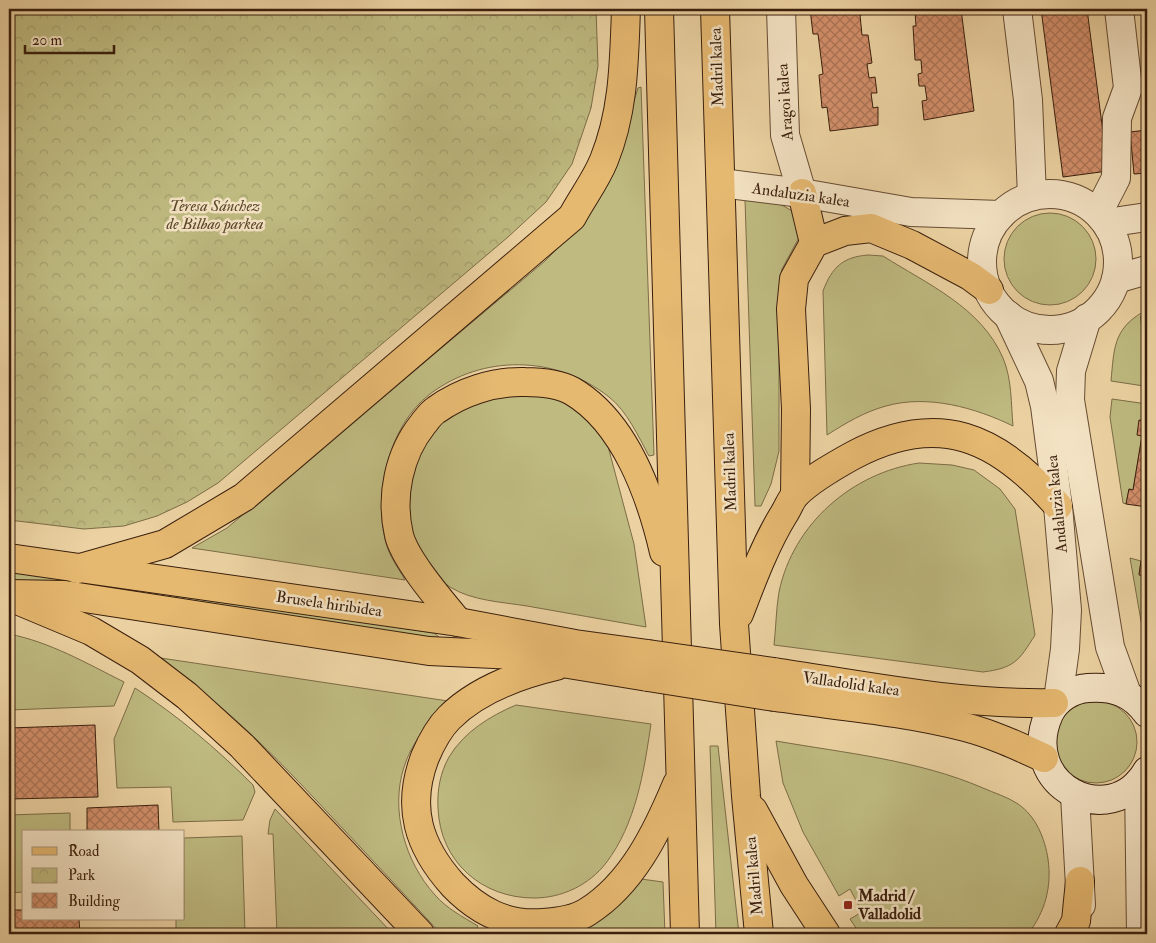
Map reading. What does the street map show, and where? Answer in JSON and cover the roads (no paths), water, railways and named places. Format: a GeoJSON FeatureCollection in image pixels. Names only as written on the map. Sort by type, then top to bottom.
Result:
{"type":"FeatureCollection","features":[{"type":"Feature","properties":{"kind":"main road"},"geometry":{"type":"LineString","coordinates":[[77,569],[165,544],[244,497],[572,217],[604,162],[618,121],[624,72],[626,9]]}},
{"type":"Feature","properties":{"kind":"main road"},"geometry":{"type":"LineString","coordinates":[[659,9],[677,613],[679,778],[685,934]]}},
{"type":"Feature","properties":{"kind":"main road","name":"Madril kalea"},"geometry":{"type":"LineString","coordinates":[[715,9],[734,624],[746,796],[760,934]]}},
{"type":"Feature","properties":{"kind":"main road"},"geometry":{"type":"LineString","coordinates":[[802,193],[814,243]]}},
{"type":"Feature","properties":{"kind":"main road"},"geometry":{"type":"LineString","coordinates":[[795,495],[796,409],[791,309],[794,279],[814,243],[845,231],[870,228],[912,245],[970,276],[989,290]]}},
{"type":"Feature","properties":{"kind":"main road"},"geometry":{"type":"LineString","coordinates":[[458,622],[420,574],[399,536],[395,500],[400,467],[415,434],[434,410],[480,388],[510,381],[542,382],[572,391],[602,416],[631,457],[651,503],[677,613]]}},
{"type":"Feature","properties":{"kind":"main road"},"geometry":{"type":"LineString","coordinates":[[734,624],[769,539],[795,495],[839,463],[879,442],[914,433],[939,431],[967,437],[993,450],[1023,469],[1058,506]]}},
{"type":"Feature","properties":{"kind":"main road","name":"Brusela hiribidea"},"geometry":{"type":"LineString","coordinates":[[9,558],[458,622],[648,666]]}},
{"type":"Feature","properties":{"kind":"main road"},"geometry":{"type":"LineString","coordinates":[[9,595],[91,632],[140,660],[187,696],[242,746],[420,934]]}},
{"type":"Feature","properties":{"kind":"main road","name":"Brusela hiribidea"},"geometry":{"type":"LineString","coordinates":[[9,595],[65,596],[429,651],[512,655],[562,664],[648,666]]}},
{"type":"Feature","properties":{"kind":"main road"},"geometry":{"type":"LineString","coordinates":[[562,664],[531,672],[474,698],[448,719],[431,742],[418,776],[415,811],[423,842],[439,869],[469,901],[492,915],[525,924],[558,922],[586,914],[616,891],[641,856],[666,809],[679,778]]}},
{"type":"Feature","properties":{"kind":"main road","name":"Valladolid kalea"},"geometry":{"type":"LineString","coordinates":[[648,666],[774,685],[993,703],[1056,702]]}},
{"type":"Feature","properties":{"kind":"main road","name":"Valladolid kalea"},"geometry":{"type":"LineString","coordinates":[[774,685],[965,727],[994,736],[1044,758]]}},
{"type":"Feature","properties":{"kind":"main road"},"geometry":{"type":"LineString","coordinates":[[746,796],[794,885],[826,934]]}},
{"type":"Feature","properties":{"kind":"main road"},"geometry":{"type":"LineString","coordinates":[[1069,934],[1076,922],[1080,881]]}},
{"type":"Feature","properties":{"kind":"street","name":"Aragoi kalea"},"geometry":{"type":"LineString","coordinates":[[781,9],[785,136],[802,193]]}},
{"type":"Feature","properties":{"kind":"street"},"geometry":{"type":"LineString","coordinates":[[1017,9],[1028,100],[1032,196]]}},
{"type":"Feature","properties":{"kind":"street"},"geometry":{"type":"LineString","coordinates":[[1102,218],[1116,178],[1118,118],[1138,93],[1119,9]]}},
{"type":"Feature","properties":{"kind":"street","name":"Andaluzia kalea"},"geometry":{"type":"LineString","coordinates":[[720,183],[802,193],[911,212],[1002,214]]}},
{"type":"Feature","properties":{"kind":"street"},"geometry":{"type":"LineString","coordinates":[[1046,194],[1074,198],[1102,218],[1117,250],[1116,279],[1110,294],[1100,308],[1088,318],[1068,327],[1048,330],[1027,326],[1008,315],[994,300],[989,290],[982,264],[983,250],[993,225],[1002,214],[1032,196],[1046,194]]}},
{"type":"Feature","properties":{"kind":"street"},"geometry":{"type":"LineString","coordinates":[[1102,218],[1147,217]]}},
{"type":"Feature","properties":{"kind":"street"},"geometry":{"type":"LineString","coordinates":[[1116,279],[1147,270]]}},
{"type":"Feature","properties":{"kind":"street","name":"Andaluzia kalea"},"geometry":{"type":"LineString","coordinates":[[1008,315],[1040,381],[1058,506],[1067,610],[1066,649],[1056,702],[1044,728],[1042,743],[1044,758]]}},
{"type":"Feature","properties":{"kind":"street","name":"Andaluzia kalea"},"geometry":{"type":"LineString","coordinates":[[1088,318],[1071,371],[1070,400],[1110,647],[1127,694]]}},
{"type":"Feature","properties":{"kind":"street"},"geometry":{"type":"LineString","coordinates":[[1056,702],[1084,688],[1106,686],[1127,694],[1139,703],[1147,713]]}},
{"type":"Feature","properties":{"kind":"street"},"geometry":{"type":"LineString","coordinates":[[1044,758],[1055,780],[1075,795],[1092,799],[1109,799],[1126,793],[1144,777]]}},
{"type":"Feature","properties":{"kind":"street"},"geometry":{"type":"LineString","coordinates":[[1141,934],[1144,777]]}},
{"type":"Feature","properties":{"kind":"street"},"geometry":{"type":"LineString","coordinates":[[1075,795],[1083,934]]}},
{"type":"Feature","properties":{"kind":"place","name":"Madrid / Valladolid"},"geometry":{"type":"Point","coordinates":[848,905]}},
{"type":"Feature","properties":{"kind":"park label","name":"Teresa Sánchez de Bilbao parkea"},"geometry":{"type":"Point","coordinates":[215,215]}}]}
